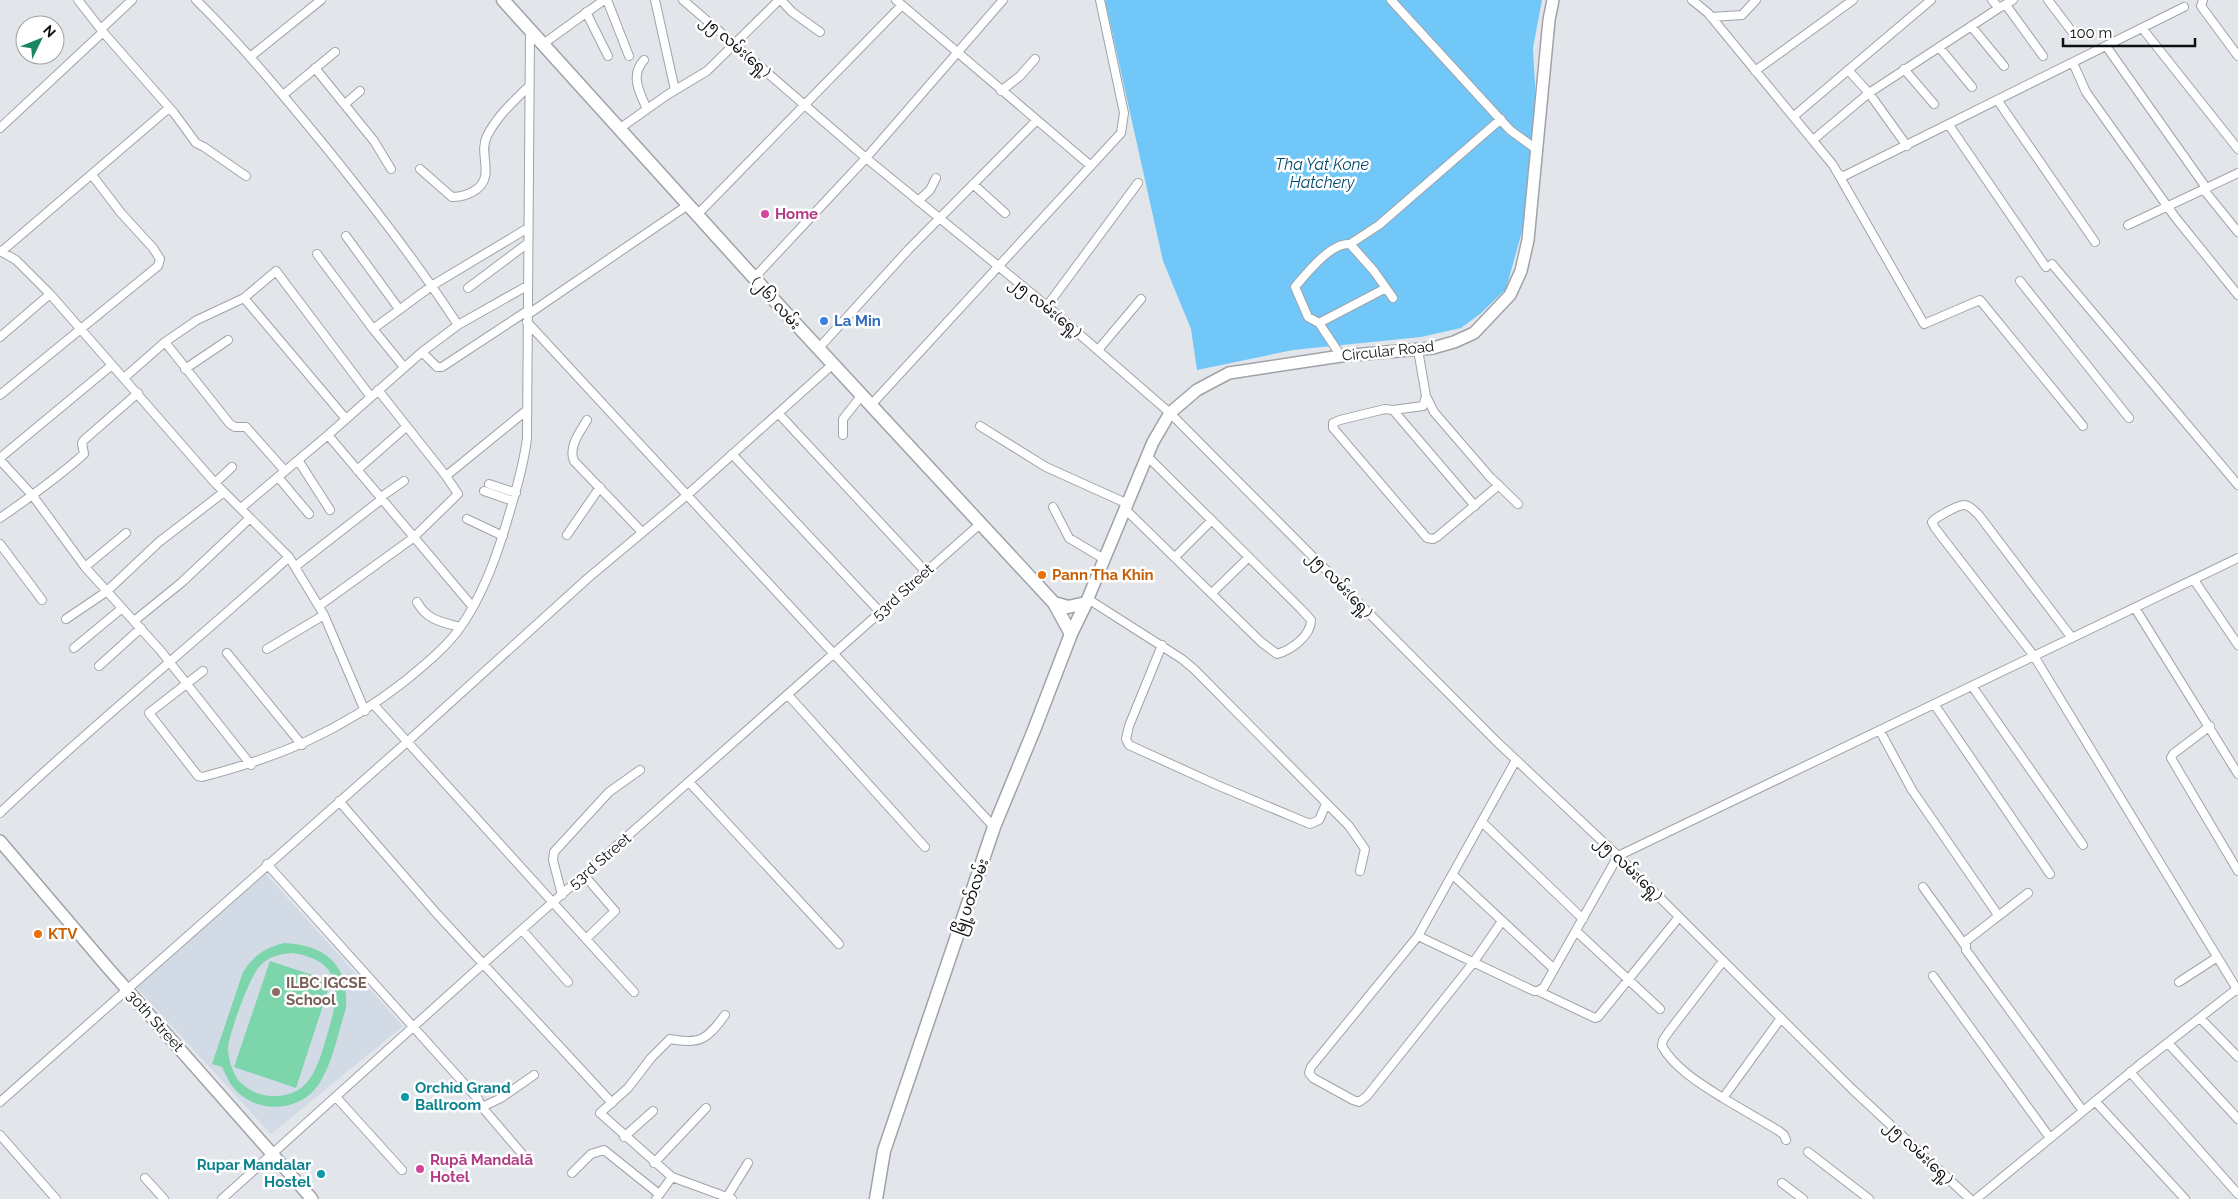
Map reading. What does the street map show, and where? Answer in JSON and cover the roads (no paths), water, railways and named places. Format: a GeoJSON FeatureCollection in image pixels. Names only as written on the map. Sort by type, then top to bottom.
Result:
{"type":"FeatureCollection","features":[{"type":"Feature","properties":{"kind":"main road","name":"(၂၆) လမ်း"},"geometry":{"type":"LineString","coordinates":[[503,0],[818,349],[1054,603],[1071,634]]}},
{"type":"Feature","properties":{"kind":"main road"},"geometry":{"type":"LineString","coordinates":[[1054,603],[1068,607],[1087,601]]}},
{"type":"Feature","properties":{"kind":"main road","name":"မြို့ပတ်လမ်း"},"geometry":{"type":"LineString","coordinates":[[876,1199],[884,1151],[994,827],[1071,634],[1087,601]]}},
{"type":"Feature","properties":{"kind":"street"},"geometry":{"type":"LineString","coordinates":[[78,0],[196,143],[246,176]]}},
{"type":"Feature","properties":{"kind":"street"},"geometry":{"type":"LineString","coordinates":[[0,128],[132,0]]}},
{"type":"Feature","properties":{"kind":"street"},"geometry":{"type":"LineString","coordinates":[[196,0],[250,56],[284,96],[368,200],[432,285],[458,324]]}},
{"type":"Feature","properties":{"kind":"street"},"geometry":{"type":"LineString","coordinates":[[250,56],[321,0]]}},
{"type":"Feature","properties":{"kind":"street"},"geometry":{"type":"LineString","coordinates":[[543,44],[605,0],[629,56]]}},
{"type":"Feature","properties":{"kind":"street"},"geometry":{"type":"LineString","coordinates":[[654,0],[675,90]]}},
{"type":"Feature","properties":{"kind":"street"},"geometry":{"type":"LineString","coordinates":[[619,129],[675,90],[708,72],[780,0],[792,12],[820,32]]}},
{"type":"Feature","properties":{"kind":"street"},"geometry":{"type":"LineString","coordinates":[[754,278],[866,158],[959,54],[1003,0]]}},
{"type":"Feature","properties":{"kind":"street"},"geometry":{"type":"LineString","coordinates":[[843,435],[842,419],[866,400],[998,268],[1121,133],[1124,113],[1100,0]]}},
{"type":"Feature","properties":{"kind":"street"},"geometry":{"type":"LineString","coordinates":[[1391,0],[1516,135],[1536,149]]}},
{"type":"Feature","properties":{"kind":"street"},"geometry":{"type":"LineString","coordinates":[[1692,0],[1701,6],[1711,17],[1833,164],[1924,324],[1980,300],[2083,426]]}},
{"type":"Feature","properties":{"kind":"street"},"geometry":{"type":"LineString","coordinates":[[1711,17],[1742,15],[1756,0]]}},
{"type":"Feature","properties":{"kind":"street"},"geometry":{"type":"LineString","coordinates":[[1755,71],[1853,0]]}},
{"type":"Feature","properties":{"kind":"street"},"geometry":{"type":"LineString","coordinates":[[1794,116],[1931,0]]}},
{"type":"Feature","properties":{"kind":"street"},"geometry":{"type":"LineString","coordinates":[[1992,0],[2002,7],[2043,56]]}},
{"type":"Feature","properties":{"kind":"street"},"geometry":{"type":"LineString","coordinates":[[1813,140],[1869,93],[2013,0]]}},
{"type":"Feature","properties":{"kind":"street"},"geometry":{"type":"LineString","coordinates":[[2048,0],[2073,33]]}},
{"type":"Feature","properties":{"kind":"street"},"geometry":{"type":"LineString","coordinates":[[2203,0],[2201,6],[2238,56]]}},
{"type":"Feature","properties":{"kind":"street","name":"၂၅ လမ်း(ရှေ့)"},"geometry":{"type":"LineString","coordinates":[[686,1],[734,46],[998,268],[1047,306],[1170,413],[1400,646],[1516,760],[1618,856],[1852,1089],[1970,1199]]}},
{"type":"Feature","properties":{"kind":"street"},"geometry":{"type":"LineString","coordinates":[[422,352],[436,367],[442,367],[527,316],[692,210],[804,104],[897,1],[1091,166]]}},
{"type":"Feature","properties":{"kind":"street","name":"Circular Road"},"geometry":{"type":"LineString","coordinates":[[1087,601],[1153,442],[1170,413],[1197,390],[1229,373],[1341,356],[1433,348],[1454,342],[1474,333],[1510,295],[1521,271],[1528,240],[1551,4]]}},
{"type":"Feature","properties":{"kind":"street"},"geometry":{"type":"LineString","coordinates":[[1840,174],[1844,176],[1905,143],[1949,125],[2184,7]]}},
{"type":"Feature","properties":{"kind":"street"},"geometry":{"type":"LineString","coordinates":[[586,12],[608,56]]}},
{"type":"Feature","properties":{"kind":"street"},"geometry":{"type":"LineString","coordinates":[[1971,26],[2004,66]]}},
{"type":"Feature","properties":{"kind":"street"},"geometry":{"type":"LineString","coordinates":[[2142,28],[2238,148]]}},
{"type":"Feature","properties":{"kind":"street"},"geometry":{"type":"LineString","coordinates":[[203,671],[148,713],[192,768],[202,777],[251,765],[302,745],[365,711],[444,647],[460,627],[472,606],[494,562],[525,458],[530,32]]}},
{"type":"Feature","properties":{"kind":"street"},"geometry":{"type":"LineString","coordinates":[[2106,46],[2206,190],[2238,232]]}},
{"type":"Feature","properties":{"kind":"street"},"geometry":{"type":"LineString","coordinates":[[1939,47],[1972,87]]}},
{"type":"Feature","properties":{"kind":"street"},"geometry":{"type":"LineString","coordinates":[[284,96],[335,52]]}},
{"type":"Feature","properties":{"kind":"street"},"geometry":{"type":"LineString","coordinates":[[1001,90],[1020,76],[1035,58]]}},
{"type":"Feature","properties":{"kind":"street"},"geometry":{"type":"LineString","coordinates":[[644,60],[638,66],[636,76],[637,85],[647,109]]}},
{"type":"Feature","properties":{"kind":"street"},"geometry":{"type":"LineString","coordinates":[[2072,63],[2086,92],[2168,207],[2238,295]]}},
{"type":"Feature","properties":{"kind":"street"},"geometry":{"type":"LineString","coordinates":[[315,68],[374,141],[391,169]]}},
{"type":"Feature","properties":{"kind":"street"},"geometry":{"type":"LineString","coordinates":[[1904,69],[1934,104]]}},
{"type":"Feature","properties":{"kind":"street"},"geometry":{"type":"LineString","coordinates":[[1848,70],[1869,93],[1905,143]]}},
{"type":"Feature","properties":{"kind":"street"},"geometry":{"type":"LineString","coordinates":[[420,169],[452,197],[465,197],[474,191],[483,184],[486,178],[483,149],[486,138],[496,121],[530,86]]}},
{"type":"Feature","properties":{"kind":"street"},"geometry":{"type":"LineString","coordinates":[[345,104],[360,91]]}},
{"type":"Feature","properties":{"kind":"street"},"geometry":{"type":"LineString","coordinates":[[1998,100],[2095,242]]}},
{"type":"Feature","properties":{"kind":"street"},"geometry":{"type":"LineString","coordinates":[[169,108],[0,251],[16,260],[50,294],[215,483],[296,566],[324,615],[365,711]]}},
{"type":"Feature","properties":{"kind":"street"},"geometry":{"type":"LineString","coordinates":[[1341,356],[1319,323],[1308,317],[1295,287],[1310,268],[1340,244],[1350,244],[1379,225],[1501,119]]}},
{"type":"Feature","properties":{"kind":"street"},"geometry":{"type":"LineString","coordinates":[[818,349],[940,218],[1036,121]]}},
{"type":"Feature","properties":{"kind":"street"},"geometry":{"type":"LineString","coordinates":[[1949,125],[2049,266],[2238,486]]}},
{"type":"Feature","properties":{"kind":"street"},"geometry":{"type":"LineString","coordinates":[[2128,225],[2206,190],[2238,173]]}},
{"type":"Feature","properties":{"kind":"street"},"geometry":{"type":"LineString","coordinates":[[0,395],[158,266],[160,260],[153,248],[121,213],[92,175]]}},
{"type":"Feature","properties":{"kind":"street"},"geometry":{"type":"LineString","coordinates":[[918,200],[930,190],[936,178]]}},
{"type":"Feature","properties":{"kind":"street"},"geometry":{"type":"LineString","coordinates":[[1047,306],[1138,183]]}},
{"type":"Feature","properties":{"kind":"street"},"geometry":{"type":"LineString","coordinates":[[973,184],[1005,212]]}},
{"type":"Feature","properties":{"kind":"street"},"geometry":{"type":"LineString","coordinates":[[374,328],[432,285],[528,228]]}},
{"type":"Feature","properties":{"kind":"street"},"geometry":{"type":"LineString","coordinates":[[346,236],[399,309]]}},
{"type":"Feature","properties":{"kind":"street"},"geometry":{"type":"LineString","coordinates":[[468,288],[528,243]]}},
{"type":"Feature","properties":{"kind":"street"},"geometry":{"type":"LineString","coordinates":[[1350,244],[1374,271],[1392,298]]}},
{"type":"Feature","properties":{"kind":"street"},"geometry":{"type":"LineString","coordinates":[[317,254],[404,367]]}},
{"type":"Feature","properties":{"kind":"street"},"geometry":{"type":"LineString","coordinates":[[124,378],[165,342],[197,320],[244,298],[276,271],[371,396]]}},
{"type":"Feature","properties":{"kind":"street"},"geometry":{"type":"LineString","coordinates":[[2020,281],[2129,418]]}},
{"type":"Feature","properties":{"kind":"street"},"geometry":{"type":"LineString","coordinates":[[241,508],[328,435],[404,367],[458,324],[527,286]]}},
{"type":"Feature","properties":{"kind":"street"},"geometry":{"type":"LineString","coordinates":[[1319,323],[1386,288]]}},
{"type":"Feature","properties":{"kind":"street"},"geometry":{"type":"LineString","coordinates":[[0,337],[50,294]]}},
{"type":"Feature","properties":{"kind":"street"},"geometry":{"type":"LineString","coordinates":[[244,298],[346,419]]}},
{"type":"Feature","properties":{"kind":"street"},"geometry":{"type":"LineString","coordinates":[[1098,350],[1140,299]]}},
{"type":"Feature","properties":{"kind":"street"},"geometry":{"type":"LineString","coordinates":[[527,316],[686,496],[994,827]]}},
{"type":"Feature","properties":{"kind":"street"},"geometry":{"type":"LineString","coordinates":[[185,368],[228,340]]}},
{"type":"Feature","properties":{"kind":"street"},"geometry":{"type":"LineString","coordinates":[[165,342],[230,424],[235,427],[246,427],[285,471]]}},
{"type":"Feature","properties":{"kind":"street"},"geometry":{"type":"LineString","coordinates":[[1418,350],[1426,396],[1434,412],[1518,504]]}},
{"type":"Feature","properties":{"kind":"street"},"geometry":{"type":"LineString","coordinates":[[0,1102],[407,742],[588,578],[686,496],[779,414],[832,364]]}},
{"type":"Feature","properties":{"kind":"street"},"geometry":{"type":"LineString","coordinates":[[112,365],[0,459],[33,496],[85,567],[121,609],[141,628],[251,765]]}},
{"type":"Feature","properties":{"kind":"street"},"geometry":{"type":"LineString","coordinates":[[319,606],[414,538],[458,494],[378,390]]}},
{"type":"Feature","properties":{"kind":"street"},"geometry":{"type":"LineString","coordinates":[[0,518],[33,496],[84,454],[82,443],[84,440],[138,393]]}},
{"type":"Feature","properties":{"kind":"street"},"geometry":{"type":"LineString","coordinates":[[1426,396],[1423,406],[1393,410],[1385,409],[1340,420],[1333,423],[1333,428],[1427,538],[1433,539],[1437,537],[1499,485]]}},
{"type":"Feature","properties":{"kind":"street"},"geometry":{"type":"LineString","coordinates":[[446,476],[527,410]]}},
{"type":"Feature","properties":{"kind":"street"},"geometry":{"type":"LineString","coordinates":[[1393,410],[1475,506]]}},
{"type":"Feature","properties":{"kind":"street"},"geometry":{"type":"LineString","coordinates":[[779,414],[925,571]]}},
{"type":"Feature","properties":{"kind":"street"},"geometry":{"type":"LineString","coordinates":[[587,420],[577,437],[572,457],[574,462],[642,532]]}},
{"type":"Feature","properties":{"kind":"street"},"geometry":{"type":"LineString","coordinates":[[980,426],[1046,466],[1127,507],[1141,524],[1261,642],[1277,654],[1286,652],[1306,634],[1311,627],[1311,620],[1147,456]]}},
{"type":"Feature","properties":{"kind":"street"},"geometry":{"type":"LineString","coordinates":[[358,470],[406,427]]}},
{"type":"Feature","properties":{"kind":"street"},"geometry":{"type":"LineString","coordinates":[[328,435],[472,606]]}},
{"type":"Feature","properties":{"kind":"street"},"geometry":{"type":"LineString","coordinates":[[732,454],[880,612]]}},
{"type":"Feature","properties":{"kind":"street"},"geometry":{"type":"LineString","coordinates":[[298,460],[330,510]]}},
{"type":"Feature","properties":{"kind":"street"},"geometry":{"type":"LineString","coordinates":[[215,483],[232,467]]}},
{"type":"Feature","properties":{"kind":"street"},"geometry":{"type":"LineString","coordinates":[[278,477],[309,514]]}},
{"type":"Feature","properties":{"kind":"street"},"geometry":{"type":"LineString","coordinates":[[296,566],[404,480]]}},
{"type":"Feature","properties":{"kind":"street"},"geometry":{"type":"LineString","coordinates":[[567,536],[600,487]]}},
{"type":"Feature","properties":{"kind":"street"},"geometry":{"type":"LineString","coordinates":[[513,501],[486,488],[516,492]]}},
{"type":"Feature","properties":{"kind":"street"},"geometry":{"type":"LineString","coordinates":[[66,619],[106,592],[159,542],[224,492]]}},
{"type":"Feature","properties":{"kind":"street"},"geometry":{"type":"LineString","coordinates":[[1976,1199],[2130,1072],[2237,989],[2216,958],[2133,816],[2034,656],[1932,522],[1936,518],[1964,505],[1970,506],[2072,638]]}},
{"type":"Feature","properties":{"kind":"street"},"geometry":{"type":"LineString","coordinates":[[1053,507],[1069,538],[1104,559]]}},
{"type":"Feature","properties":{"kind":"street"},"geometry":{"type":"LineString","coordinates":[[134,621],[181,583],[250,518]]}},
{"type":"Feature","properties":{"kind":"street"},"geometry":{"type":"LineString","coordinates":[[467,519],[503,536]]}},
{"type":"Feature","properties":{"kind":"street"},"geometry":{"type":"LineString","coordinates":[[1175,557],[1212,520]]}},
{"type":"Feature","properties":{"kind":"street","name":"53rd Street"},"geometry":{"type":"LineString","coordinates":[[222,1199],[483,964],[980,524]]}},
{"type":"Feature","properties":{"kind":"street"},"geometry":{"type":"LineString","coordinates":[[85,567],[126,533]]}},
{"type":"Feature","properties":{"kind":"street"},"geometry":{"type":"LineString","coordinates":[[0,544],[42,600]]}},
{"type":"Feature","properties":{"kind":"street"},"geometry":{"type":"LineString","coordinates":[[1212,593],[1249,557]]}},
{"type":"Feature","properties":{"kind":"street"},"geometry":{"type":"LineString","coordinates":[[0,813],[33,781],[168,662],[210,629],[289,558]]}},
{"type":"Feature","properties":{"kind":"street"},"geometry":{"type":"LineString","coordinates":[[1538,992],[1544,987],[1618,856],[2238,558]]}},
{"type":"Feature","properties":{"kind":"street"},"geometry":{"type":"LineString","coordinates":[[2194,580],[2238,645]]}},
{"type":"Feature","properties":{"kind":"street"},"geometry":{"type":"LineString","coordinates":[[1087,601],[1162,645],[1182,658],[1195,670],[1326,804],[1350,826],[1365,848],[1360,871]]}},
{"type":"Feature","properties":{"kind":"street"},"geometry":{"type":"LineString","coordinates":[[417,602],[422,611],[431,619],[460,627]]}},
{"type":"Feature","properties":{"kind":"street"},"geometry":{"type":"LineString","coordinates":[[2135,608],[2210,726],[2238,774]]}},
{"type":"Feature","properties":{"kind":"street"},"geometry":{"type":"LineString","coordinates":[[74,648],[121,609]]}},
{"type":"Feature","properties":{"kind":"street"},"geometry":{"type":"LineString","coordinates":[[267,649],[324,615]]}},
{"type":"Feature","properties":{"kind":"street"},"geometry":{"type":"LineString","coordinates":[[99,666],[141,628]]}},
{"type":"Feature","properties":{"kind":"street"},"geometry":{"type":"LineString","coordinates":[[1162,645],[1129,726],[1126,739],[1129,745],[1310,824],[1319,820],[1326,804]]}},
{"type":"Feature","properties":{"kind":"street"},"geometry":{"type":"LineString","coordinates":[[227,653],[302,745]]}},
{"type":"Feature","properties":{"kind":"street"},"geometry":{"type":"LineString","coordinates":[[1972,686],[2083,846]]}},
{"type":"Feature","properties":{"kind":"street"},"geometry":{"type":"LineString","coordinates":[[788,695],[925,847]]}},
{"type":"Feature","properties":{"kind":"street"},"geometry":{"type":"LineString","coordinates":[[1934,704],[2050,874]]}},
{"type":"Feature","properties":{"kind":"street"},"geometry":{"type":"LineString","coordinates":[[374,705],[634,992]]}},
{"type":"Feature","properties":{"kind":"street"},"geometry":{"type":"LineString","coordinates":[[2210,726],[2173,754],[2171,758],[2238,871]]}},
{"type":"Feature","properties":{"kind":"street"},"geometry":{"type":"LineString","coordinates":[[1880,731],[1912,790],[1998,915]]}},
{"type":"Feature","properties":{"kind":"street"},"geometry":{"type":"LineString","coordinates":[[1502,921],[1472,963],[1367,1096],[1359,1102],[1313,1078],[1309,1073],[1311,1067],[1418,936],[1516,760]]}},
{"type":"Feature","properties":{"kind":"street"},"geometry":{"type":"LineString","coordinates":[[562,895],[553,860],[554,852],[609,792],[640,770]]}},
{"type":"Feature","properties":{"kind":"street"},"geometry":{"type":"LineString","coordinates":[[689,782],[839,944]]}},
{"type":"Feature","properties":{"kind":"street"},"geometry":{"type":"LineString","coordinates":[[339,801],[424,900],[612,1103]]}},
{"type":"Feature","properties":{"kind":"street"},"geometry":{"type":"LineString","coordinates":[[1482,822],[1583,919]]}},
{"type":"Feature","properties":{"kind":"street","name":"30th Street"},"geometry":{"type":"LineString","coordinates":[[0,840],[126,989],[312,1199]]}},
{"type":"Feature","properties":{"kind":"street"},"geometry":{"type":"LineString","coordinates":[[268,864],[478,1099],[482,1107],[529,1162]]}},
{"type":"Feature","properties":{"kind":"street"},"geometry":{"type":"LineString","coordinates":[[584,875],[615,911],[586,939]]}},
{"type":"Feature","properties":{"kind":"street"},"geometry":{"type":"LineString","coordinates":[[1452,875],[1554,969]]}},
{"type":"Feature","properties":{"kind":"street"},"geometry":{"type":"LineString","coordinates":[[1923,887],[1964,944],[1966,950],[2083,1111]]}},
{"type":"Feature","properties":{"kind":"street"},"geometry":{"type":"LineString","coordinates":[[1964,944],[2028,893]]}},
{"type":"Feature","properties":{"kind":"street"},"geometry":{"type":"LineString","coordinates":[[1418,936],[1472,963],[1595,1018],[1598,1017],[1679,917]]}},
{"type":"Feature","properties":{"kind":"street"},"geometry":{"type":"LineString","coordinates":[[522,930],[568,982]]}},
{"type":"Feature","properties":{"kind":"street"},"geometry":{"type":"LineString","coordinates":[[1576,931],[1660,1009]]}},
{"type":"Feature","properties":{"kind":"street"},"geometry":{"type":"LineString","coordinates":[[2179,982],[2216,958]]}},
{"type":"Feature","properties":{"kind":"street"},"geometry":{"type":"LineString","coordinates":[[1723,961],[1670,1030],[1662,1046],[1666,1053],[1685,1071],[1723,1098],[1779,1131],[1786,1140]]}},
{"type":"Feature","properties":{"kind":"street"},"geometry":{"type":"LineString","coordinates":[[1932,976],[2050,1138]]}},
{"type":"Feature","properties":{"kind":"street"},"geometry":{"type":"LineString","coordinates":[[725,1015],[713,1031],[702,1040],[688,1042],[670,1039],[651,1058],[628,1088],[600,1114],[624,1137],[672,1177],[729,1198],[748,1163]]}},
{"type":"Feature","properties":{"kind":"street"},"geometry":{"type":"LineString","coordinates":[[1723,1098],[1781,1018]]}},
{"type":"Feature","properties":{"kind":"street"},"geometry":{"type":"LineString","coordinates":[[2200,1018],[2238,1058]]}},
{"type":"Feature","properties":{"kind":"street"},"geometry":{"type":"LineString","coordinates":[[2168,1043],[2238,1118]]}},
{"type":"Feature","properties":{"kind":"street"},"geometry":{"type":"LineString","coordinates":[[2130,1072],[2238,1194]]}},
{"type":"Feature","properties":{"kind":"street"},"geometry":{"type":"LineString","coordinates":[[482,1107],[501,1098],[534,1075]]}},
{"type":"Feature","properties":{"kind":"street"},"geometry":{"type":"LineString","coordinates":[[336,1097],[402,1170]]}},
{"type":"Feature","properties":{"kind":"street"},"geometry":{"type":"LineString","coordinates":[[2095,1101],[2185,1199]]}},
{"type":"Feature","properties":{"kind":"street"},"geometry":{"type":"LineString","coordinates":[[654,1163],[706,1108]]}},
{"type":"Feature","properties":{"kind":"street"},"geometry":{"type":"LineString","coordinates":[[624,1137],[653,1111]]}},
{"type":"Feature","properties":{"kind":"street"},"geometry":{"type":"LineString","coordinates":[[0,1135],[56,1199]]}},
{"type":"Feature","properties":{"kind":"street"},"geometry":{"type":"LineString","coordinates":[[572,1173],[591,1154],[604,1150],[657,1197],[672,1177]]}},
{"type":"Feature","properties":{"kind":"street"},"geometry":{"type":"LineString","coordinates":[[1808,1152],[1869,1199]]}},
{"type":"Feature","properties":{"kind":"street"},"geometry":{"type":"LineString","coordinates":[[145,1178],[164,1199]]}},
{"type":"Feature","properties":{"kind":"street"},"geometry":{"type":"LineString","coordinates":[[1782,1182],[1803,1199]]}},
{"type":"Feature","properties":{"kind":"water","name":"Tha Yat Kone Hatchery"},"geometry":{"type":"Polygon","coordinates":[[[1105,0],[1542,0],[1533,48],[1537,120],[1532,178],[1523,228],[1506,289],[1480,314],[1461,328],[1421,337],[1293,350],[1197,370],[1191,329],[1163,261],[1105,0]]]}},
{"type":"Feature","properties":{"kind":"place","name":"Home"},"geometry":{"type":"Point","coordinates":[765,214]}},
{"type":"Feature","properties":{"kind":"place","name":"La Min"},"geometry":{"type":"Point","coordinates":[824,321]}},
{"type":"Feature","properties":{"kind":"place","name":"Pann Tha Khin"},"geometry":{"type":"Point","coordinates":[1042,575]}},
{"type":"Feature","properties":{"kind":"place","name":"KTV"},"geometry":{"type":"Point","coordinates":[38,934]}},
{"type":"Feature","properties":{"kind":"place","name":"ILBC IGCSE School"},"geometry":{"type":"Point","coordinates":[276,992]}},
{"type":"Feature","properties":{"kind":"place","name":"Orchid Grand Ballroom"},"geometry":{"type":"Point","coordinates":[405,1097]}},
{"type":"Feature","properties":{"kind":"place","name":"Rupā Mandalā Hotel"},"geometry":{"type":"Point","coordinates":[420,1169]}},
{"type":"Feature","properties":{"kind":"place","name":"Rupar Mandalar Hostel"},"geometry":{"type":"Point","coordinates":[321,1174]}}]}
